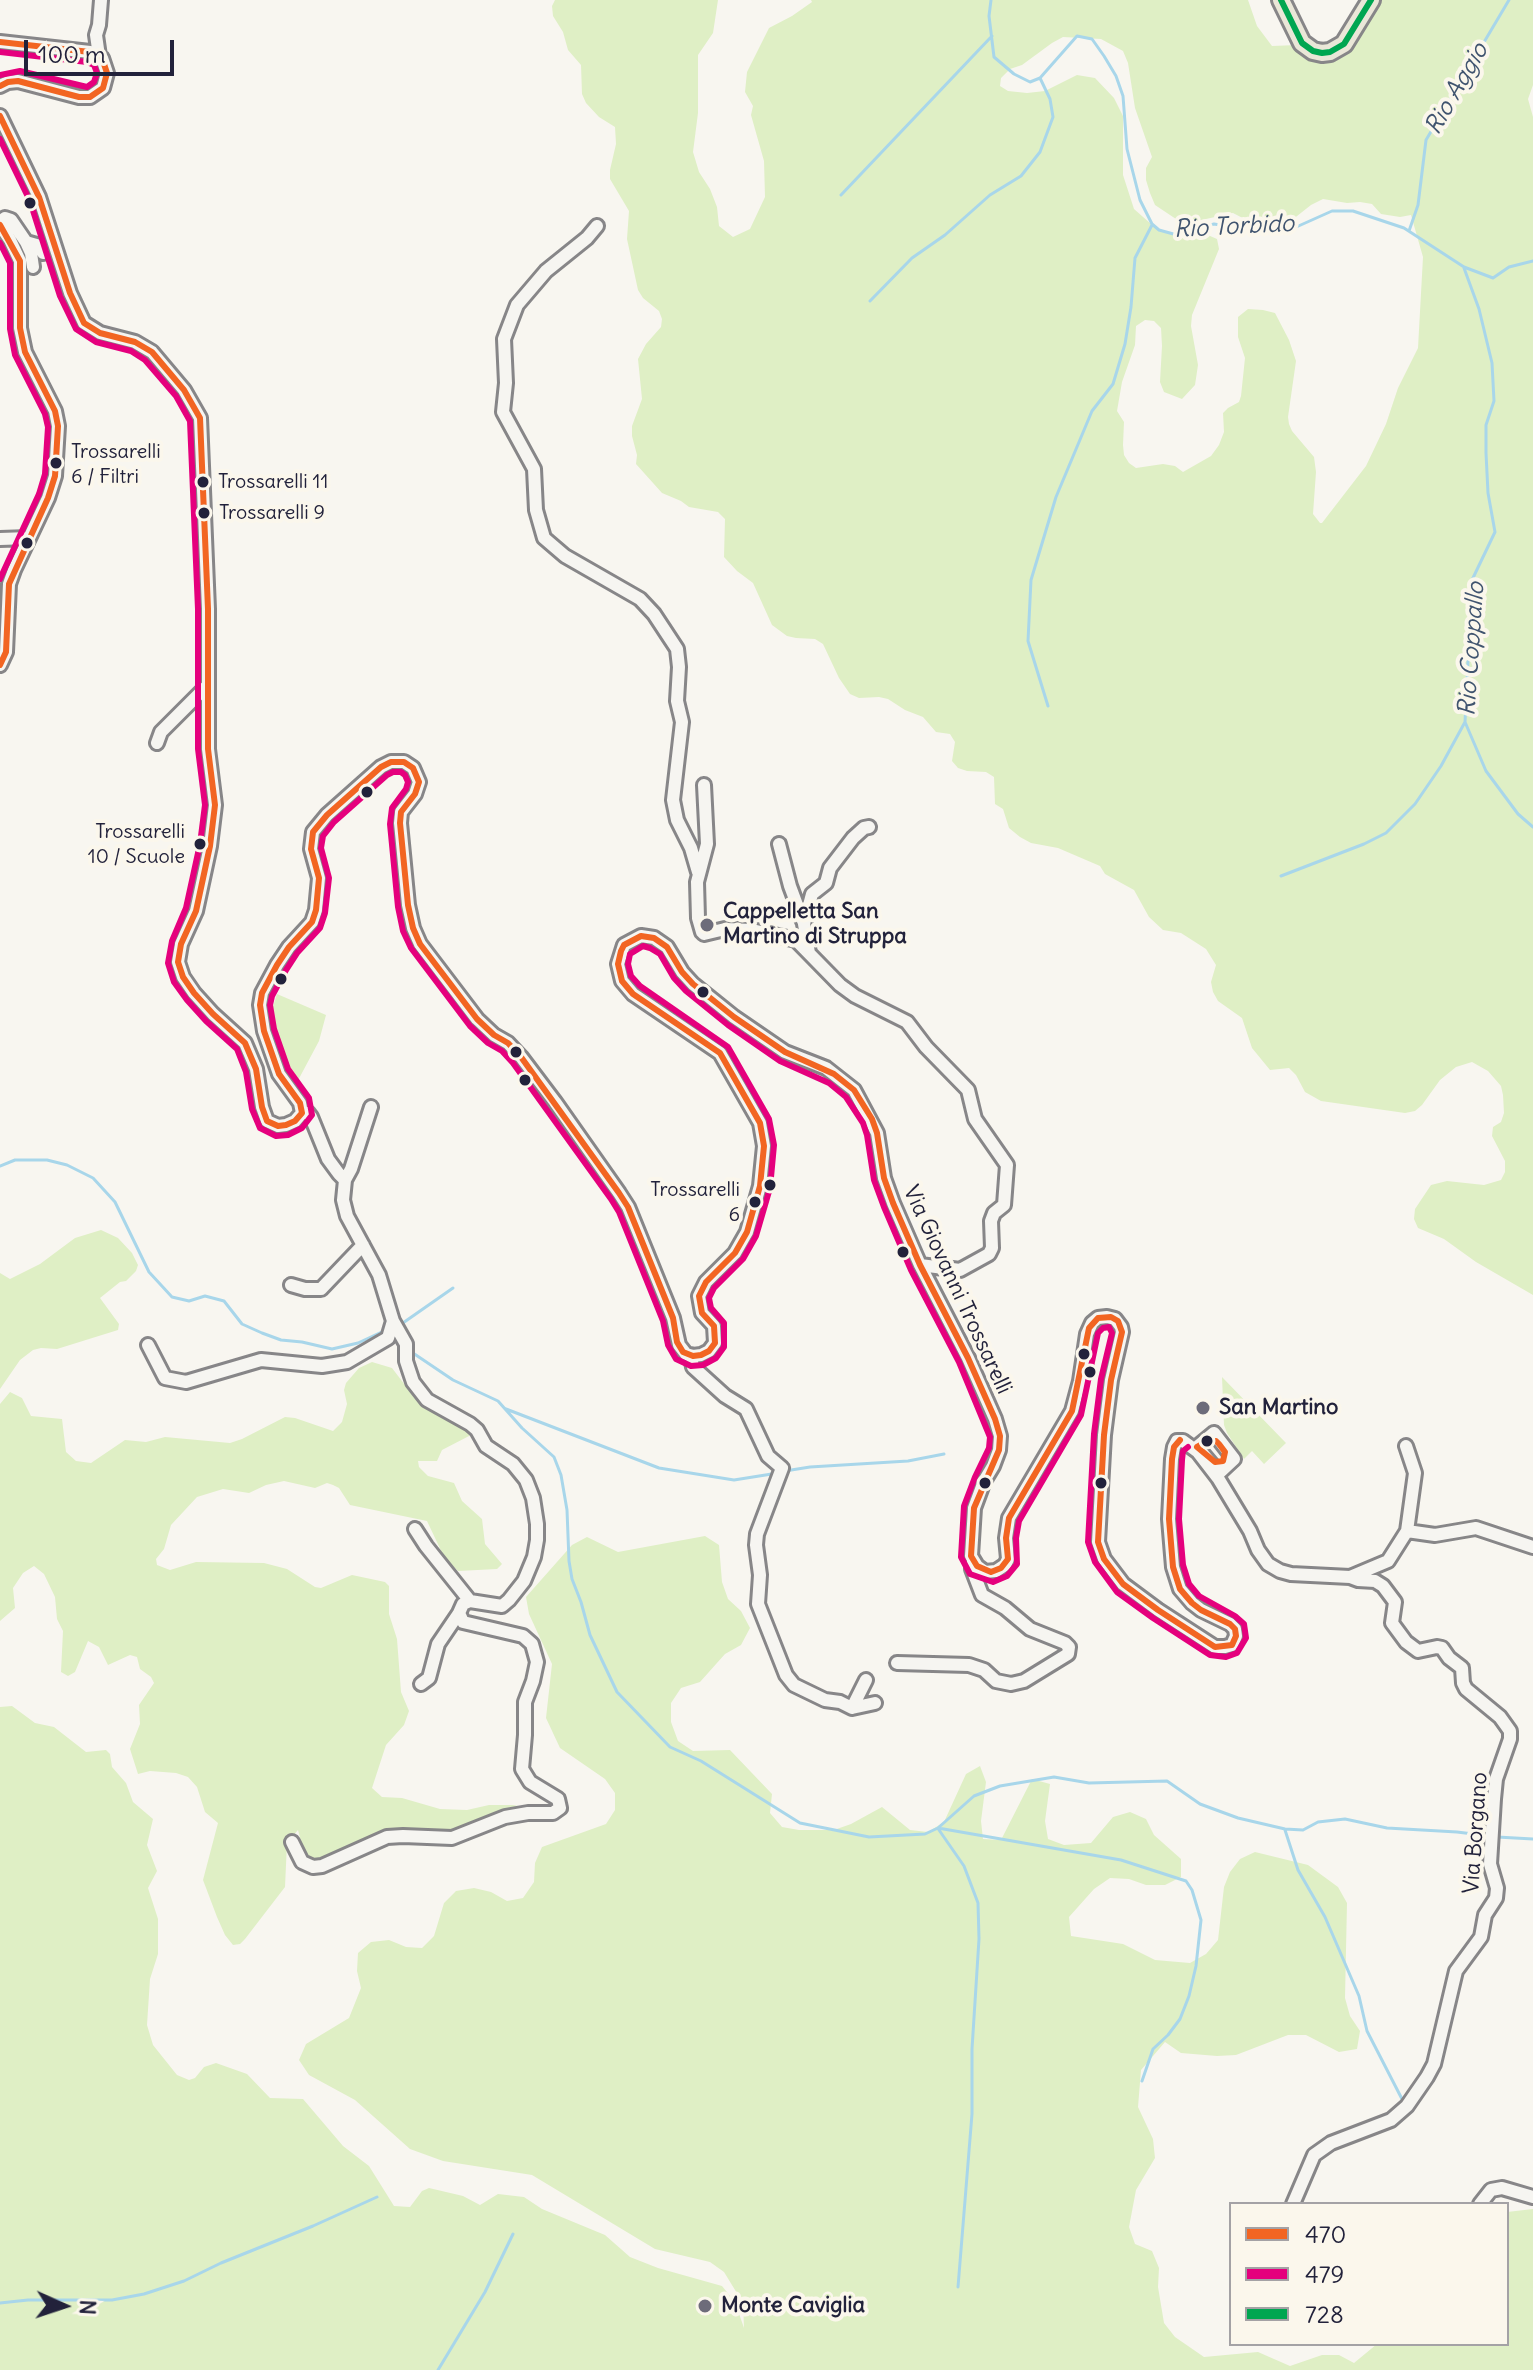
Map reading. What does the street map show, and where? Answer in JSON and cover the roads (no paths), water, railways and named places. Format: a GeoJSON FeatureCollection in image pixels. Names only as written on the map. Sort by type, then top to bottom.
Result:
{"type":"FeatureCollection","features":[{"type":"Feature","properties":{"kind":"main road"},"geometry":{"type":"LineString","coordinates":[[1281,0],[1302,43],[1322,53],[1344,44],[1371,0]]}},
{"type":"Feature","properties":{"kind":"street"},"geometry":{"type":"LineString","coordinates":[[0,86],[18,81],[79,97],[90,97],[103,88],[107,78],[106,67],[99,56],[96,32],[101,0]]}},
{"type":"Feature","properties":{"kind":"street"},"geometry":{"type":"LineString","coordinates":[[0,42],[90,52],[99,56]]}},
{"type":"Feature","properties":{"kind":"street"},"geometry":{"type":"LineString","coordinates":[[0,116],[39,197],[70,293],[84,323],[100,333],[135,342],[152,352],[184,390],[200,418],[208,749],[215,805],[196,911],[181,944],[178,962],[183,977],[194,993],[245,1043],[256,1069],[267,1121],[278,1126],[286,1125],[302,1113],[308,1113],[328,1159],[345,1180]]}},
{"type":"Feature","properties":{"kind":"street"},"geometry":{"type":"LineString","coordinates":[[0,665],[5,658],[7,643],[9,584],[55,476],[58,426],[55,411],[31,367],[21,340],[20,261],[0,223],[5,218],[11,220],[26,242],[33,267]]}},
{"type":"Feature","properties":{"kind":"street"},"geometry":{"type":"LineString","coordinates":[[597,226],[546,271],[517,305],[504,339],[506,389],[503,412],[534,469],[536,510],[544,538],[572,561],[634,594],[654,614],[677,649],[677,701],[682,722],[673,800],[677,820],[691,848],[698,872],[698,918],[704,934],[725,929],[763,932],[796,940],[830,977],[848,991],[907,1022],[926,1047],[968,1090],[975,1119],[1008,1168],[1004,1205],[992,1217],[992,1248],[987,1255],[960,1270],[920,1265]]}},
{"type":"Feature","properties":{"kind":"street"},"geometry":{"type":"LineString","coordinates":[[26,242],[40,246],[43,253]]}},
{"type":"Feature","properties":{"kind":"street"},"geometry":{"type":"LineString","coordinates":[[0,539],[29,538]]}},
{"type":"Feature","properties":{"kind":"street"},"geometry":{"type":"LineString","coordinates":[[157,743],[161,732],[208,685]]}},
{"type":"Feature","properties":{"kind":"street"},"geometry":{"type":"LineString","coordinates":[[302,1113],[296,1095],[284,1084],[279,1074],[264,1031],[260,1005],[262,993],[289,947],[312,922],[316,910],[319,878],[311,849],[313,832],[327,815],[381,767],[391,762],[404,762],[413,768],[419,782],[415,794],[401,812],[400,823],[408,905],[420,944],[477,1019],[521,1057],[619,1193],[628,1207],[673,1318],[683,1352],[693,1356],[693,1367],[725,1396],[746,1409],[768,1456],[782,1468],[757,1534],[756,1545],[760,1575],[758,1604],[783,1670],[791,1683],[807,1693],[852,1708],[875,1703]]}},
{"type":"Feature","properties":{"kind":"street"},"geometry":{"type":"LineString","coordinates":[[698,872],[704,863],[707,844],[704,785]]}},
{"type":"Feature","properties":{"kind":"street"},"geometry":{"type":"LineString","coordinates":[[804,924],[812,894],[826,883],[833,863],[860,831],[869,827]]}},
{"type":"Feature","properties":{"kind":"street"},"geometry":{"type":"LineString","coordinates":[[779,844],[810,954]]}},
{"type":"Feature","properties":{"kind":"street","name":"Via Giovanni Trossarelli"},"geometry":{"type":"LineString","coordinates":[[693,1356],[709,1351],[716,1338],[714,1326],[700,1309],[700,1291],[735,1253],[751,1222],[764,1146],[760,1123],[720,1053],[633,994],[626,986],[618,971],[621,951],[635,937],[654,938],[667,947],[693,984],[734,1017],[785,1052],[826,1068],[854,1090],[877,1133],[884,1178],[893,1203],[995,1419],[1000,1436],[999,1450],[974,1508],[972,1569],[982,1595],[1005,1608],[1030,1629],[1068,1646],[1068,1654],[1024,1681],[1011,1684],[996,1681],[984,1670],[969,1665],[897,1663]]}},
{"type":"Feature","properties":{"kind":"street"},"geometry":{"type":"LineString","coordinates":[[371,1107],[345,1180],[344,1208],[379,1275],[395,1337]]}},
{"type":"Feature","properties":{"kind":"street"},"geometry":{"type":"LineString","coordinates":[[291,1285],[321,1289],[363,1245]]}},
{"type":"Feature","properties":{"kind":"street"},"geometry":{"type":"LineString","coordinates":[[973,1561],[985,1572],[996,1571],[1005,1565],[1008,1559],[1007,1527],[1013,1508],[1072,1411],[1089,1328],[1098,1318],[1111,1317],[1118,1321],[1122,1332],[1105,1420],[1098,1542],[1113,1572],[1139,1597],[1211,1645],[1222,1648],[1232,1645],[1236,1636],[1233,1626],[1201,1610],[1183,1594],[1177,1583],[1169,1519],[1175,1443],[1189,1444],[1218,1478],[1268,1564],[1291,1574],[1350,1577],[1388,1561],[1407,1531],[1415,1473],[1406,1446]]}},
{"type":"Feature","properties":{"kind":"street"},"geometry":{"type":"LineString","coordinates":[[148,1345],[165,1378],[186,1382],[261,1360],[333,1365],[347,1362],[395,1337]]}},
{"type":"Feature","properties":{"kind":"street"},"geometry":{"type":"LineString","coordinates":[[395,1337],[406,1344],[406,1361],[413,1382],[427,1400],[470,1424],[486,1446],[513,1464],[526,1480],[533,1498],[537,1524],[534,1557],[524,1581],[502,1606],[470,1601],[463,1604],[438,1644],[429,1678],[421,1684]]}},
{"type":"Feature","properties":{"kind":"street"},"geometry":{"type":"LineString","coordinates":[[1407,1531],[1435,1535],[1476,1528],[1533,1547]]}},
{"type":"Feature","properties":{"kind":"street"},"geometry":{"type":"LineString","coordinates":[[415,1529],[470,1601]]}},
{"type":"Feature","properties":{"kind":"street","name":"Via Borgano"},"geometry":{"type":"LineString","coordinates":[[1294,2202],[1314,2155],[1321,2148],[1391,2120],[1407,2106],[1434,2064],[1456,1971],[1481,1937],[1485,1915],[1496,1898],[1497,1888],[1490,1864],[1494,1799],[1496,1779],[1510,1731],[1500,1717],[1466,1689],[1462,1668],[1444,1650],[1437,1647],[1418,1651],[1406,1642],[1392,1623],[1395,1602],[1383,1586],[1375,1581],[1350,1577]]}},
{"type":"Feature","properties":{"kind":"street"},"geometry":{"type":"LineString","coordinates":[[292,1842],[302,1862],[313,1867],[322,1866],[387,1837],[452,1838],[505,1817],[553,1813],[560,1808],[558,1799],[530,1782],[522,1769],[525,1702],[537,1662],[532,1644],[523,1636],[463,1622],[459,1613]]}},
{"type":"Feature","properties":{"kind":"street"},"geometry":{"type":"LineString","coordinates":[[852,1708],[866,1680]]}},
{"type":"Feature","properties":{"kind":"street"},"geometry":{"type":"LineString","coordinates":[[1482,2202],[1491,2190],[1502,2188],[1533,2197]]}},
{"type":"Feature","properties":{"kind":"waterway","name":"Rio Torbido"},"geometry":{"type":"LineString","coordinates":[[991,0],[989,16],[994,57],[1014,74],[1030,82],[1040,78],[1077,36],[1092,39],[1116,76],[1123,96],[1127,149],[1140,200],[1152,224],[1159,230],[1177,235],[1214,224],[1238,228],[1294,228],[1332,211],[1353,211],[1404,228],[1464,267],[1493,278],[1509,267],[1533,261]]}},
{"type":"Feature","properties":{"kind":"waterway","name":"Rio Aggio"},"geometry":{"type":"LineString","coordinates":[[1409,231],[1418,205],[1426,140],[1509,0]]}},
{"type":"Feature","properties":{"kind":"waterway"},"geometry":{"type":"LineString","coordinates":[[841,195],[992,36]]}},
{"type":"Feature","properties":{"kind":"waterway"},"geometry":{"type":"LineString","coordinates":[[870,301],[912,258],[945,235],[990,195],[1021,176],[1040,152],[1053,117],[1050,99],[1040,78]]}},
{"type":"Feature","properties":{"kind":"waterway"},"geometry":{"type":"LineString","coordinates":[[1048,706],[1028,641],[1031,580],[1056,497],[1092,411],[1113,384],[1125,344],[1135,258],[1152,225]]}},
{"type":"Feature","properties":{"kind":"waterway","name":"Rio Coppallo"},"geometry":{"type":"LineString","coordinates":[[1464,268],[1479,309],[1492,363],[1494,401],[1486,425],[1486,453],[1488,493],[1495,532],[1472,580],[1465,722],[1486,771],[1518,814],[1533,827]]}},
{"type":"Feature","properties":{"kind":"waterway"},"geometry":{"type":"LineString","coordinates":[[1281,876],[1386,833],[1415,804],[1441,766],[1465,722]]}},
{"type":"Feature","properties":{"kind":"waterway"},"geometry":{"type":"LineString","coordinates":[[0,1166],[15,1160],[47,1160],[67,1165],[93,1178],[115,1202],[149,1272],[172,1297],[189,1301],[205,1296],[224,1301],[242,1324],[262,1333],[281,1340],[332,1349],[358,1343],[386,1330]]}},
{"type":"Feature","properties":{"kind":"waterway"},"geometry":{"type":"LineString","coordinates":[[400,1325],[453,1288]]}},
{"type":"Feature","properties":{"kind":"waterway"},"geometry":{"type":"LineString","coordinates":[[410,1351],[453,1380],[498,1401],[554,1457],[561,1475],[567,1510],[572,1579],[590,1635],[617,1692],[670,1747],[701,1761],[800,1823],[869,1837],[925,1834],[938,1828],[974,1796],[1000,1786],[1054,1777],[1089,1783],[1167,1781],[1200,1804],[1238,1818],[1285,1829],[1303,1830],[1318,1822],[1345,1819],[1387,1828],[1489,1836]]}},
{"type":"Feature","properties":{"kind":"waterway"},"geometry":{"type":"LineString","coordinates":[[506,1409],[659,1468],[734,1480],[778,1473]]}},
{"type":"Feature","properties":{"kind":"waterway"},"geometry":{"type":"LineString","coordinates":[[785,1471],[908,1461],[944,1454]]}},
{"type":"Feature","properties":{"kind":"waterway"},"geometry":{"type":"LineString","coordinates":[[938,1828],[1121,1860],[1186,1881],[1201,1920],[1196,1966],[1180,2019],[1153,2049],[1142,2081]]}},
{"type":"Feature","properties":{"kind":"waterway"},"geometry":{"type":"LineString","coordinates":[[939,1830],[964,1866],[978,1903],[972,2114],[958,2287]]}},
{"type":"Feature","properties":{"kind":"waterway"},"geometry":{"type":"LineString","coordinates":[[1285,1830],[1298,1870],[1325,1917],[1359,1996],[1367,2031],[1403,2101]]}},
{"type":"Feature","properties":{"kind":"waterway"},"geometry":{"type":"LineString","coordinates":[[1497,1837],[1533,1839]]}},
{"type":"Feature","properties":{"kind":"waterway"},"geometry":{"type":"LineString","coordinates":[[0,2303],[112,2300],[144,2294],[184,2281],[377,2197]]}},
{"type":"Feature","properties":{"kind":"waterway"},"geometry":{"type":"LineString","coordinates":[[438,2370],[485,2292],[513,2234]]}},
{"type":"Feature","properties":{"kind":"place","name":"Trossarelli 6 / Filtri"},"geometry":{"type":"Point","coordinates":[56,463]}},
{"type":"Feature","properties":{"kind":"place","name":"Trossarelli 11"},"geometry":{"type":"Point","coordinates":[203,482]}},
{"type":"Feature","properties":{"kind":"place","name":"Trossarelli 9"},"geometry":{"type":"Point","coordinates":[204,513]}},
{"type":"Feature","properties":{"kind":"place","name":"Trossarelli 10 / Scuole"},"geometry":{"type":"Point","coordinates":[200,844]}},
{"type":"Feature","properties":{"kind":"place","name":"Cappelletta San Martino di Struppa"},"geometry":{"type":"Point","coordinates":[707,925]}},
{"type":"Feature","properties":{"kind":"place","name":"Trossarelli 6"},"geometry":{"type":"Point","coordinates":[755,1202]}},
{"type":"Feature","properties":{"kind":"place","name":"San Martino"},"geometry":{"type":"Point","coordinates":[1203,1408]}},
{"type":"Feature","properties":{"kind":"place","name":"Monte Caviglia"},"geometry":{"type":"Point","coordinates":[705,2306]}}]}
